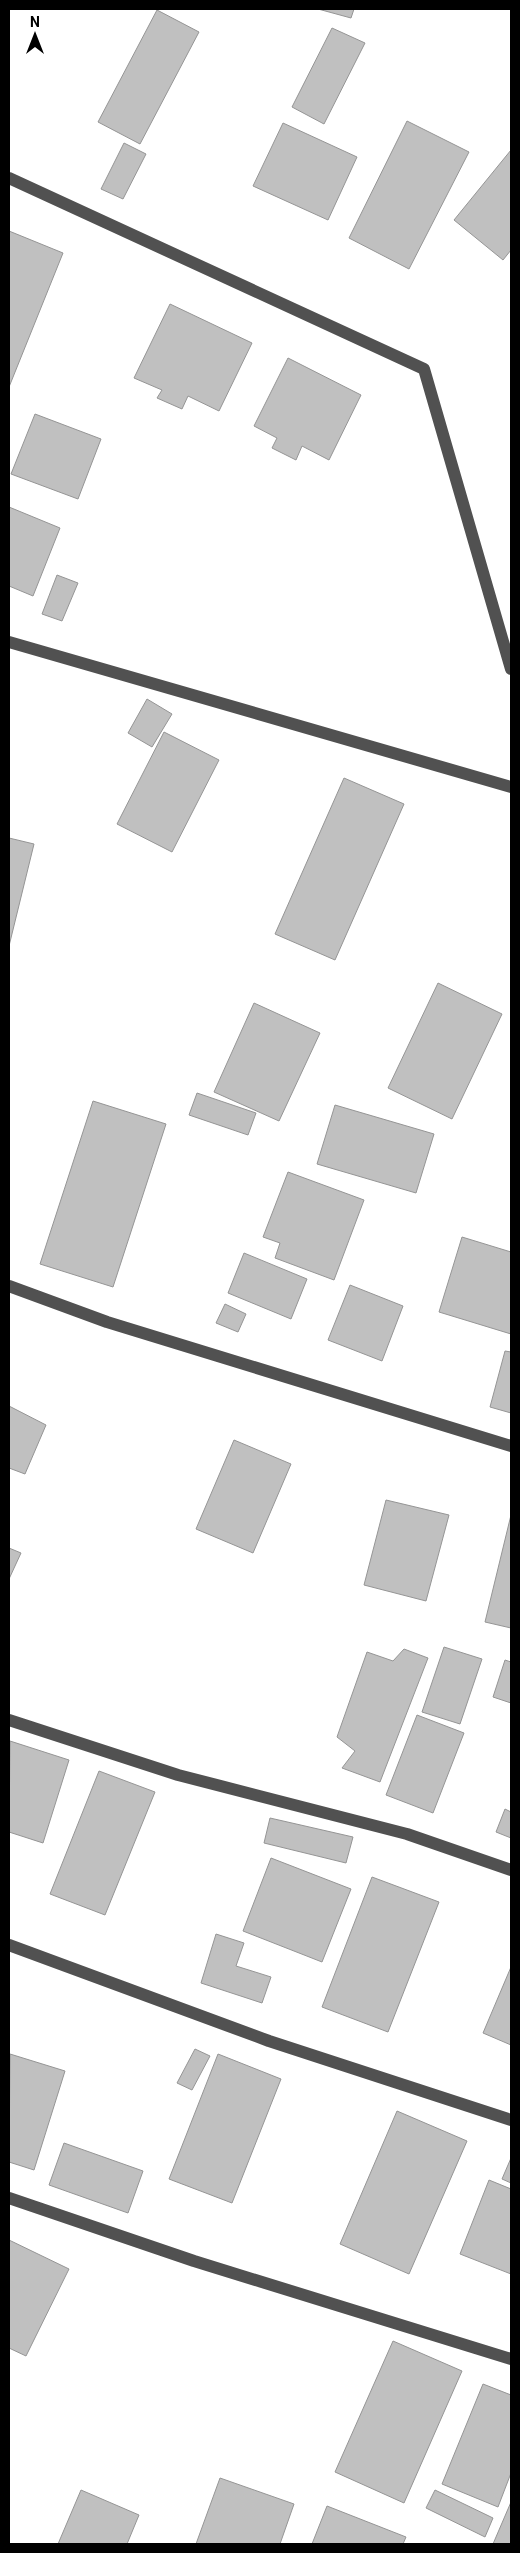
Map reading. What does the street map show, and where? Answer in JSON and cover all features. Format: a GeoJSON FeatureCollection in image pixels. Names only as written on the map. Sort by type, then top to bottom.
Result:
{"type":"FeatureCollection","features":[{"type":"Feature","properties":{"kind":"street"},"geometry":{"type":"LineString","coordinates":[[9,178],[424,369],[511,669]]}},
{"type":"Feature","properties":{"kind":"street"},"geometry":{"type":"LineString","coordinates":[[9,642],[511,787]]}},
{"type":"Feature","properties":{"kind":"street"},"geometry":{"type":"LineString","coordinates":[[9,1286],[107,1322],[511,1446]]}},
{"type":"Feature","properties":{"kind":"street"},"geometry":{"type":"LineString","coordinates":[[9,1720],[178,1775],[408,1834],[511,1870]]}},
{"type":"Feature","properties":{"kind":"street"},"geometry":{"type":"LineString","coordinates":[[9,1945],[269,2041],[511,2120]]}},
{"type":"Feature","properties":{"kind":"street"},"geometry":{"type":"LineString","coordinates":[[9,2198],[194,2261],[511,2359]]}},
{"type":"Feature","properties":{"kind":"building"},"geometry":{"type":"Polygon","coordinates":[[[318,9],[354,9],[351,18],[318,9]]]}},
{"type":"Feature","properties":{"kind":"building"},"geometry":{"type":"Polygon","coordinates":[[[157,10],[199,32],[140,144],[98,122],[157,10]]]}},
{"type":"Feature","properties":{"kind":"building"},"geometry":{"type":"Polygon","coordinates":[[[332,28],[365,43],[324,124],[292,107],[332,28]]]}},
{"type":"Feature","properties":{"kind":"building"},"geometry":{"type":"Polygon","coordinates":[[[407,121],[469,152],[409,269],[349,238],[407,121]]]}},
{"type":"Feature","properties":{"kind":"building"},"geometry":{"type":"Polygon","coordinates":[[[283,123],[357,157],[328,220],[253,186],[283,123]]]}},
{"type":"Feature","properties":{"kind":"building"},"geometry":{"type":"Polygon","coordinates":[[[124,143],[146,154],[123,199],[101,189],[124,143]]]}},
{"type":"Feature","properties":{"kind":"building"},"geometry":{"type":"Polygon","coordinates":[[[511,150],[511,250],[503,260],[454,220],[511,150]]]}},
{"type":"Feature","properties":{"kind":"building"},"geometry":{"type":"Polygon","coordinates":[[[9,231],[63,253],[9,387],[9,231]]]}},
{"type":"Feature","properties":{"kind":"building"},"geometry":{"type":"Polygon","coordinates":[[[170,304],[252,343],[219,411],[188,396],[182,409],[157,398],[162,390],[134,378],[170,304]]]}},
{"type":"Feature","properties":{"kind":"building"},"geometry":{"type":"Polygon","coordinates":[[[288,358],[361,395],[329,460],[302,446],[296,460],[272,448],[277,438],[254,426],[288,358]]]}},
{"type":"Feature","properties":{"kind":"building"},"geometry":{"type":"Polygon","coordinates":[[[35,414],[101,439],[78,499],[11,474],[35,414]]]}},
{"type":"Feature","properties":{"kind":"building"},"geometry":{"type":"Polygon","coordinates":[[[9,507],[60,528],[33,596],[9,586],[9,507]]]}},
{"type":"Feature","properties":{"kind":"building"},"geometry":{"type":"Polygon","coordinates":[[[57,575],[78,583],[62,621],[42,614],[57,575]]]}},
{"type":"Feature","properties":{"kind":"building"},"geometry":{"type":"Polygon","coordinates":[[[147,699],[172,714],[152,747],[128,733],[147,699]]]}},
{"type":"Feature","properties":{"kind":"building"},"geometry":{"type":"Polygon","coordinates":[[[164,732],[219,760],[172,852],[117,824],[164,732]]]}},
{"type":"Feature","properties":{"kind":"building"},"geometry":{"type":"Polygon","coordinates":[[[344,778],[404,804],[335,960],[275,934],[344,778]]]}},
{"type":"Feature","properties":{"kind":"building"},"geometry":{"type":"Polygon","coordinates":[[[9,838],[34,844],[9,946],[9,838]]]}},
{"type":"Feature","properties":{"kind":"building"},"geometry":{"type":"Polygon","coordinates":[[[438,983],[502,1014],[452,1119],[388,1088],[438,983]]]}},
{"type":"Feature","properties":{"kind":"building"},"geometry":{"type":"Polygon","coordinates":[[[254,1003],[320,1033],[279,1121],[214,1092],[254,1003]]]}},
{"type":"Feature","properties":{"kind":"building"},"geometry":{"type":"Polygon","coordinates":[[[197,1093],[256,1113],[248,1135],[189,1115],[197,1093]]]}},
{"type":"Feature","properties":{"kind":"building"},"geometry":{"type":"Polygon","coordinates":[[[93,1101],[166,1124],[113,1287],[40,1264],[93,1101]]]}},
{"type":"Feature","properties":{"kind":"building"},"geometry":{"type":"Polygon","coordinates":[[[335,1105],[434,1134],[416,1193],[317,1164],[335,1105]]]}},
{"type":"Feature","properties":{"kind":"building"},"geometry":{"type":"Polygon","coordinates":[[[288,1172],[364,1200],[334,1280],[275,1258],[280,1243],[263,1237],[288,1172]]]}},
{"type":"Feature","properties":{"kind":"building"},"geometry":{"type":"Polygon","coordinates":[[[462,1237],[511,1252],[511,1334],[439,1312],[462,1237]]]}},
{"type":"Feature","properties":{"kind":"building"},"geometry":{"type":"Polygon","coordinates":[[[244,1253],[307,1279],[291,1319],[228,1293],[244,1253]]]}},
{"type":"Feature","properties":{"kind":"building"},"geometry":{"type":"Polygon","coordinates":[[[350,1285],[403,1306],[382,1361],[328,1340],[350,1285]]]}},
{"type":"Feature","properties":{"kind":"building"},"geometry":{"type":"Polygon","coordinates":[[[225,1304],[246,1314],[238,1332],[216,1323],[225,1304]]]}},
{"type":"Feature","properties":{"kind":"building"},"geometry":{"type":"Polygon","coordinates":[[[505,1351],[511,1352],[511,1413],[490,1407],[505,1351]]]}},
{"type":"Feature","properties":{"kind":"building"},"geometry":{"type":"Polygon","coordinates":[[[9,1406],[46,1425],[25,1474],[9,1468],[9,1406]]]}},
{"type":"Feature","properties":{"kind":"building"},"geometry":{"type":"Polygon","coordinates":[[[234,1440],[291,1464],[253,1553],[196,1529],[234,1440]]]}},
{"type":"Feature","properties":{"kind":"building"},"geometry":{"type":"Polygon","coordinates":[[[386,1500],[449,1515],[426,1601],[364,1585],[386,1500]]]}},
{"type":"Feature","properties":{"kind":"building"},"geometry":{"type":"Polygon","coordinates":[[[511,1515],[511,1628],[485,1622],[511,1515]]]}},
{"type":"Feature","properties":{"kind":"building"},"geometry":{"type":"Polygon","coordinates":[[[9,1548],[21,1553],[9,1579],[9,1548]]]}},
{"type":"Feature","properties":{"kind":"building"},"geometry":{"type":"Polygon","coordinates":[[[444,1647],[482,1659],[460,1724],[422,1712],[444,1647]]]}},
{"type":"Feature","properties":{"kind":"building"},"geometry":{"type":"Polygon","coordinates":[[[404,1649],[428,1658],[380,1782],[342,1768],[355,1751],[337,1737],[367,1652],[393,1661],[404,1649]]]}},
{"type":"Feature","properties":{"kind":"building"},"geometry":{"type":"Polygon","coordinates":[[[505,1660],[511,1662],[511,1703],[493,1697],[505,1660]]]}},
{"type":"Feature","properties":{"kind":"building"},"geometry":{"type":"Polygon","coordinates":[[[417,1715],[464,1733],[433,1813],[386,1795],[417,1715]]]}},
{"type":"Feature","properties":{"kind":"building"},"geometry":{"type":"Polygon","coordinates":[[[10,1741],[69,1760],[43,1843],[9,1832],[10,1741]]]}},
{"type":"Feature","properties":{"kind":"building"},"geometry":{"type":"Polygon","coordinates":[[[99,1771],[155,1792],[105,1915],[50,1894],[99,1771]]]}},
{"type":"Feature","properties":{"kind":"building"},"geometry":{"type":"Polygon","coordinates":[[[505,1809],[511,1812],[511,1838],[496,1832],[505,1809]]]}},
{"type":"Feature","properties":{"kind":"building"},"geometry":{"type":"Polygon","coordinates":[[[270,1818],[353,1837],[346,1863],[264,1843],[270,1818]]]}},
{"type":"Feature","properties":{"kind":"building"},"geometry":{"type":"Polygon","coordinates":[[[271,1858],[351,1889],[322,1962],[243,1931],[271,1858]]]}},
{"type":"Feature","properties":{"kind":"building"},"geometry":{"type":"Polygon","coordinates":[[[372,1877],[439,1902],[388,2032],[322,2007],[372,1877]]]}},
{"type":"Feature","properties":{"kind":"building"},"geometry":{"type":"Polygon","coordinates":[[[216,1934],[244,1943],[236,1966],[271,1977],[262,2003],[201,1983],[216,1934]]]}},
{"type":"Feature","properties":{"kind":"building"},"geometry":{"type":"Polygon","coordinates":[[[511,1967],[511,2045],[483,2033],[511,1967]]]}},
{"type":"Feature","properties":{"kind":"building"},"geometry":{"type":"Polygon","coordinates":[[[195,2049],[210,2056],[192,2090],[177,2083],[195,2049]]]}},
{"type":"Feature","properties":{"kind":"building"},"geometry":{"type":"Polygon","coordinates":[[[10,2054],[65,2071],[34,2170],[9,2162],[10,2054]]]}},
{"type":"Feature","properties":{"kind":"building"},"geometry":{"type":"Polygon","coordinates":[[[218,2054],[281,2079],[232,2203],[169,2179],[218,2054]]]}},
{"type":"Feature","properties":{"kind":"building"},"geometry":{"type":"Polygon","coordinates":[[[397,2111],[467,2141],[409,2274],[340,2244],[397,2111]]]}},
{"type":"Feature","properties":{"kind":"building"},"geometry":{"type":"Polygon","coordinates":[[[64,2143],[143,2171],[128,2213],[49,2185],[64,2143]]]}},
{"type":"Feature","properties":{"kind":"building"},"geometry":{"type":"Polygon","coordinates":[[[511,2158],[511,2183],[502,2179],[511,2158]]]}},
{"type":"Feature","properties":{"kind":"building"},"geometry":{"type":"Polygon","coordinates":[[[489,2180],[511,2189],[511,2274],[460,2254],[489,2180]]]}},
{"type":"Feature","properties":{"kind":"building"},"geometry":{"type":"Polygon","coordinates":[[[9,2240],[69,2269],[26,2356],[9,2348],[9,2240]]]}},
{"type":"Feature","properties":{"kind":"building"},"geometry":{"type":"Polygon","coordinates":[[[393,2341],[462,2371],[404,2503],[335,2472],[393,2341]]]}},
{"type":"Feature","properties":{"kind":"building"},"geometry":{"type":"Polygon","coordinates":[[[483,2384],[511,2395],[511,2473],[498,2507],[442,2484],[483,2384]]]}},
{"type":"Feature","properties":{"kind":"building"},"geometry":{"type":"Polygon","coordinates":[[[220,2478],[294,2504],[280,2544],[196,2544],[220,2478]]]}},
{"type":"Feature","properties":{"kind":"building"},"geometry":{"type":"Polygon","coordinates":[[[81,2490],[139,2515],[127,2544],[58,2544],[81,2490]]]}},
{"type":"Feature","properties":{"kind":"building"},"geometry":{"type":"Polygon","coordinates":[[[435,2490],[493,2518],[485,2537],[426,2508],[435,2490]]]}},
{"type":"Feature","properties":{"kind":"building"},"geometry":{"type":"Polygon","coordinates":[[[511,2502],[511,2544],[493,2544],[511,2502]]]}},
{"type":"Feature","properties":{"kind":"building"},"geometry":{"type":"Polygon","coordinates":[[[327,2506],[406,2537],[403,2544],[312,2544],[327,2506]]]}}]}
